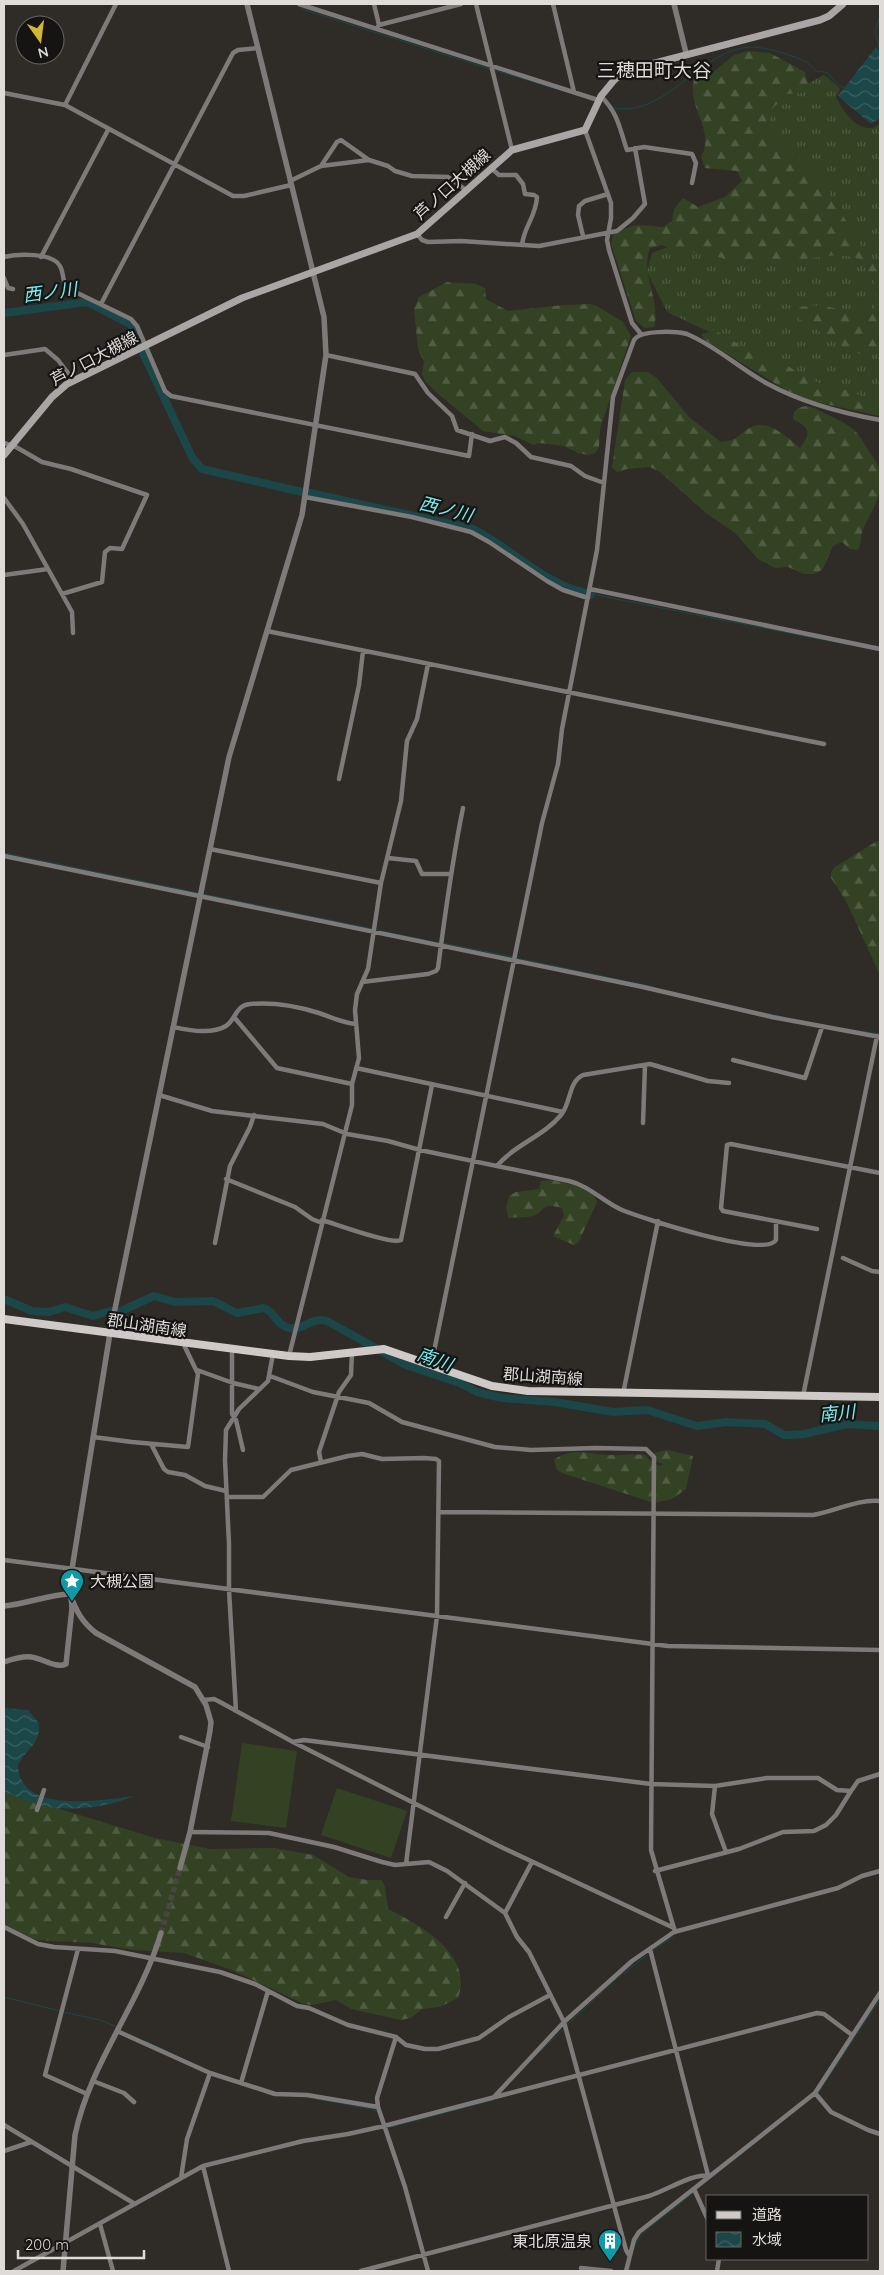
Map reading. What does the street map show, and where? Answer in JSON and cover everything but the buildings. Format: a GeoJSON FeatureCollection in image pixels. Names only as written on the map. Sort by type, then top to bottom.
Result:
{"type":"FeatureCollection","features":[{"type":"Feature","properties":{"kind":"main road"},"geometry":{"type":"LineString","coordinates":[[585,130],[600,98],[615,79],[634,66],[820,20],[829,16],[843,4]]}},
{"type":"Feature","properties":{"kind":"main road","name":"芦ノ口大槻線"},"geometry":{"type":"LineString","coordinates":[[4,454],[7,444],[56,392],[74,381],[242,298],[417,234],[436,220],[466,190],[512,150],[585,130]]}},
{"type":"Feature","properties":{"kind":"main road","name":"郡山湖南線"},"geometry":{"type":"LineString","coordinates":[[4,1319],[289,1356],[310,1357],[384,1349],[430,1366],[492,1386],[511,1390],[548,1393],[880,1397]]}},
{"type":"Feature","properties":{"kind":"street"},"geometry":{"type":"LineString","coordinates":[[64,105],[116,4]]}},
{"type":"Feature","properties":{"kind":"street"},"geometry":{"type":"LineString","coordinates":[[4,1662],[16,1658],[33,1657],[60,1666],[66,1664],[72,1608],[70,1594],[72,1569],[110,1334],[229,757],[305,497],[326,355],[324,317],[247,4]]}},
{"type":"Feature","properties":{"kind":"street"},"geometry":{"type":"LineString","coordinates":[[299,4],[378,26],[574,92],[600,98],[610,106],[620,122],[626,150],[644,148],[692,154],[696,163],[692,183]]}},
{"type":"Feature","properties":{"kind":"street"},"geometry":{"type":"LineString","coordinates":[[374,4],[378,26]]}},
{"type":"Feature","properties":{"kind":"street"},"geometry":{"type":"LineString","coordinates":[[378,26],[461,4]]}},
{"type":"Feature","properties":{"kind":"street"},"geometry":{"type":"LineString","coordinates":[[476,4],[512,150]]}},
{"type":"Feature","properties":{"kind":"street"},"geometry":{"type":"LineString","coordinates":[[553,4],[574,92]]}},
{"type":"Feature","properties":{"kind":"street"},"geometry":{"type":"LineString","coordinates":[[674,4],[686,53]]}},
{"type":"Feature","properties":{"kind":"street"},"geometry":{"type":"LineString","coordinates":[[101,304],[233,54],[238,50],[258,48]]}},
{"type":"Feature","properties":{"kind":"street"},"geometry":{"type":"LineString","coordinates":[[4,93],[64,105],[175,166],[238,197],[291,183],[321,166],[369,160]]}},
{"type":"Feature","properties":{"kind":"street"},"geometry":{"type":"LineString","coordinates":[[41,256],[108,130]]}},
{"type":"Feature","properties":{"kind":"street"},"geometry":{"type":"LineString","coordinates":[[585,130],[608,194],[611,218],[607,240],[609,250],[632,323],[641,334]]}},
{"type":"Feature","properties":{"kind":"street"},"geometry":{"type":"LineString","coordinates":[[321,166],[340,140],[369,160],[388,166],[406,175],[448,177],[466,190]]}},
{"type":"Feature","properties":{"kind":"street"},"geometry":{"type":"LineString","coordinates":[[417,234],[422,240],[428,242],[461,240],[539,246],[583,236],[609,233],[624,226],[645,204],[635,148]]}},
{"type":"Feature","properties":{"kind":"street"},"geometry":{"type":"LineString","coordinates":[[490,168],[500,175],[516,175],[523,184],[525,194],[534,194],[537,197],[535,214],[525,230],[522,245]]}},
{"type":"Feature","properties":{"kind":"street"},"geometry":{"type":"LineString","coordinates":[[583,236],[578,215],[579,206],[585,201],[608,194]]}},
{"type":"Feature","properties":{"kind":"street"},"geometry":{"type":"LineString","coordinates":[[4,257],[26,254],[41,256],[58,262],[67,288],[133,321],[165,391],[171,396],[469,456],[472,434]]}},
{"type":"Feature","properties":{"kind":"street"},"geometry":{"type":"LineString","coordinates":[[4,278],[8,288],[13,289]]}},
{"type":"Feature","properties":{"kind":"street"},"geometry":{"type":"LineString","coordinates":[[430,1366],[542,823],[558,764],[560,737],[597,550],[613,397],[634,340],[641,334],[679,332],[687,334],[770,385],[799,398],[834,411],[880,420]]}},
{"type":"Feature","properties":{"kind":"street"},"geometry":{"type":"LineString","coordinates":[[4,355],[45,350],[58,360],[74,381]]}},
{"type":"Feature","properties":{"kind":"street"},"geometry":{"type":"LineString","coordinates":[[326,355],[416,374],[428,393],[452,416],[457,430],[490,440],[505,438],[516,443],[531,457],[577,468],[585,476],[604,483]]}},
{"type":"Feature","properties":{"kind":"street"},"geometry":{"type":"LineString","coordinates":[[7,444],[50,465],[71,469],[147,495],[122,549],[110,548],[105,552],[102,582],[62,594]]}},
{"type":"Feature","properties":{"kind":"street"},"geometry":{"type":"LineString","coordinates":[[305,497],[393,514],[471,532],[556,586],[589,594],[880,649]]}},
{"type":"Feature","properties":{"kind":"street"},"geometry":{"type":"LineString","coordinates":[[4,498],[23,524],[73,613],[73,633]]}},
{"type":"Feature","properties":{"kind":"street"},"geometry":{"type":"LineString","coordinates":[[4,575],[48,569]]}},
{"type":"Feature","properties":{"kind":"street"},"geometry":{"type":"LineString","coordinates":[[267,631],[824,744]]}},
{"type":"Feature","properties":{"kind":"street"},"geometry":{"type":"LineString","coordinates":[[339,779],[359,685],[363,651]]}},
{"type":"Feature","properties":{"kind":"street"},"geometry":{"type":"LineString","coordinates":[[289,1356],[352,1105],[352,1084],[359,1056],[355,1005],[358,990],[368,969],[381,883],[401,801],[407,741],[416,719],[428,664]]}},
{"type":"Feature","properties":{"kind":"street"},"geometry":{"type":"LineString","coordinates":[[362,982],[436,971],[450,874],[463,808]]}},
{"type":"Feature","properties":{"kind":"street"},"geometry":{"type":"LineString","coordinates":[[210,849],[381,883]]}},
{"type":"Feature","properties":{"kind":"street"},"geometry":{"type":"LineString","coordinates":[[4,856],[514,960],[822,1028],[879,1037],[850,1166],[803,1396]]}},
{"type":"Feature","properties":{"kind":"street"},"geometry":{"type":"LineString","coordinates":[[388,858],[416,861],[422,874],[450,874]]}},
{"type":"Feature","properties":{"kind":"street"},"geometry":{"type":"LineString","coordinates":[[173,1027],[197,1031],[227,1026],[239,1008],[248,1004],[279,1004],[356,1024]]}},
{"type":"Feature","properties":{"kind":"street"},"geometry":{"type":"LineString","coordinates":[[234,1017],[275,1067],[352,1084]]}},
{"type":"Feature","properties":{"kind":"street"},"geometry":{"type":"LineString","coordinates":[[733,1060],[805,1078],[822,1028]]}},
{"type":"Feature","properties":{"kind":"street"},"geometry":{"type":"LineString","coordinates":[[643,1123],[645,1065]]}},
{"type":"Feature","properties":{"kind":"street"},"geometry":{"type":"LineString","coordinates":[[497,1166],[563,1112],[573,1086],[580,1076],[645,1065],[662,1067],[708,1082],[729,1083]]}},
{"type":"Feature","properties":{"kind":"street"},"geometry":{"type":"LineString","coordinates":[[356,1068],[563,1112]]}},
{"type":"Feature","properties":{"kind":"street"},"geometry":{"type":"LineString","coordinates":[[226,1179],[295,1208],[312,1219],[379,1238],[400,1241],[432,1084]]}},
{"type":"Feature","properties":{"kind":"street"},"geometry":{"type":"LineString","coordinates":[[159,1095],[178,1099],[198,1108],[324,1124],[344,1132],[420,1150],[582,1184],[621,1210],[699,1235],[761,1245],[775,1243],[776,1222]]}},
{"type":"Feature","properties":{"kind":"street"},"geometry":{"type":"LineString","coordinates":[[215,1243],[226,1179],[230,1166],[254,1115]]}},
{"type":"Feature","properties":{"kind":"street"},"geometry":{"type":"LineString","coordinates":[[817,1229],[726,1213],[721,1209],[727,1145],[731,1144],[880,1173]]}},
{"type":"Feature","properties":{"kind":"street"},"geometry":{"type":"LineString","coordinates":[[623,1394],[658,1221]]}},
{"type":"Feature","properties":{"kind":"street"},"geometry":{"type":"LineString","coordinates":[[843,1258],[866,1269],[880,1272]]}},
{"type":"Feature","properties":{"kind":"street"},"geometry":{"type":"LineString","coordinates":[[93,1437],[188,1446],[197,1370],[183,1343]]}},
{"type":"Feature","properties":{"kind":"street"},"geometry":{"type":"LineString","coordinates":[[232,1350],[233,1417],[236,1420],[243,1450]]}},
{"type":"Feature","properties":{"kind":"street"},"geometry":{"type":"LineString","coordinates":[[321,1462],[319,1452],[338,1395],[351,1375],[352,1352]]}},
{"type":"Feature","properties":{"kind":"street"},"geometry":{"type":"LineString","coordinates":[[236,1711],[229,1590],[226,1430],[233,1417],[270,1376],[273,1354]]}},
{"type":"Feature","properties":{"kind":"street"},"geometry":{"type":"LineString","coordinates":[[197,1370],[232,1383],[259,1389]]}},
{"type":"Feature","properties":{"kind":"street"},"geometry":{"type":"LineString","coordinates":[[270,1376],[313,1392],[369,1402],[402,1422],[495,1447],[530,1450],[646,1449],[654,1457],[651,1853],[674,1930]]}},
{"type":"Feature","properties":{"kind":"street"},"geometry":{"type":"LineString","coordinates":[[151,1444],[168,1472],[185,1475],[204,1486],[226,1491]]}},
{"type":"Feature","properties":{"kind":"street"},"geometry":{"type":"LineString","coordinates":[[226,1498],[263,1497],[288,1472],[321,1462],[362,1454],[382,1459],[436,1459],[440,1462],[437,1616],[406,1864]]}},
{"type":"Feature","properties":{"kind":"street"},"geometry":{"type":"LineString","coordinates":[[440,1512],[813,1515],[862,1501],[880,1501]]}},
{"type":"Feature","properties":{"kind":"street"},"geometry":{"type":"LineString","coordinates":[[4,1560],[653,1644],[880,1650]]}},
{"type":"Feature","properties":{"kind":"street"},"geometry":{"type":"LineString","coordinates":[[4,1606],[24,1603],[51,1595],[70,1594]]}},
{"type":"Feature","properties":{"kind":"street"},"geometry":{"type":"LineString","coordinates":[[70,1594],[78,1614],[85,1625],[96,1634],[195,1687],[204,1700],[211,1722],[208,1747],[190,1832],[180,1868]]}},
{"type":"Feature","properties":{"kind":"street"},"geometry":{"type":"LineString","coordinates":[[204,1700],[216,1700],[293,1742],[415,1804],[674,1930]]}},
{"type":"Feature","properties":{"kind":"street"},"geometry":{"type":"LineString","coordinates":[[181,1737],[208,1747]]}},
{"type":"Feature","properties":{"kind":"street"},"geometry":{"type":"LineString","coordinates":[[293,1742],[304,1740],[651,1784],[715,1786],[762,1778],[818,1778],[837,1790],[851,1791]]}},
{"type":"Feature","properties":{"kind":"street"},"geometry":{"type":"LineString","coordinates":[[655,1871],[739,1850],[784,1832],[814,1832],[826,1825],[836,1815],[858,1781],[880,1774]]}},
{"type":"Feature","properties":{"kind":"street"},"geometry":{"type":"LineString","coordinates":[[715,1786],[712,1814],[726,1852]]}},
{"type":"Feature","properties":{"kind":"street"},"geometry":{"type":"LineString","coordinates":[[37,1810],[44,1790]]}},
{"type":"Feature","properties":{"kind":"street"},"geometry":{"type":"LineString","coordinates":[[190,1832],[269,1833],[334,1847],[368,1859],[395,1865],[423,1862],[433,1863],[465,1883],[506,1913],[517,1937],[529,1952],[564,2022],[629,2255]]}},
{"type":"Feature","properties":{"kind":"street"},"geometry":{"type":"LineString","coordinates":[[506,1913],[532,1862]]}},
{"type":"Feature","properties":{"kind":"street"},"geometry":{"type":"LineString","coordinates":[[494,2097],[564,2022],[632,1961],[674,1930],[838,1888],[862,1876],[880,1871]]}},
{"type":"Feature","properties":{"kind":"street"},"geometry":{"type":"LineString","coordinates":[[446,1917],[465,1883]]}},
{"type":"Feature","properties":{"kind":"street"},"geometry":{"type":"LineString","coordinates":[[4,1927],[38,1944],[115,1951],[220,1972],[255,1984],[297,2006],[308,2008],[342,2023],[396,2037],[406,2045],[432,2050],[475,2039],[550,1994]]}},
{"type":"Feature","properties":{"kind":"street"},"geometry":{"type":"LineString","coordinates":[[63,2271],[74,2135],[87,2094],[153,1959],[161,1933]]}},
{"type":"Feature","properties":{"kind":"street"},"geometry":{"type":"LineString","coordinates":[[78,1949],[45,2076],[87,2094]]}},
{"type":"Feature","properties":{"kind":"street"},"geometry":{"type":"LineString","coordinates":[[650,1949],[709,2176]]}},
{"type":"Feature","properties":{"kind":"street"},"geometry":{"type":"LineString","coordinates":[[241,2083],[268,1991]]}},
{"type":"Feature","properties":{"kind":"street"},"geometry":{"type":"LineString","coordinates":[[626,2271],[634,2240],[639,2232],[814,2093],[880,1993]]}},
{"type":"Feature","properties":{"kind":"street"},"geometry":{"type":"LineString","coordinates":[[14,2271],[203,2166],[310,2139],[348,2134],[384,2126],[817,2013],[824,2014],[852,2036]]}},
{"type":"Feature","properties":{"kind":"street"},"geometry":{"type":"LineString","coordinates":[[117,2031],[210,2073],[275,2094],[307,2095],[378,2108]]}},
{"type":"Feature","properties":{"kind":"street"},"geometry":{"type":"LineString","coordinates":[[396,2037],[377,2098],[378,2108],[405,2187],[428,2271]]}},
{"type":"Feature","properties":{"kind":"street"},"geometry":{"type":"LineString","coordinates":[[181,2178],[187,2139],[210,2073]]}},
{"type":"Feature","properties":{"kind":"street"},"geometry":{"type":"LineString","coordinates":[[93,2081],[124,2093],[134,2102]]}},
{"type":"Feature","properties":{"kind":"street"},"geometry":{"type":"LineString","coordinates":[[814,2093],[831,2112],[880,2134]]}},
{"type":"Feature","properties":{"kind":"street"},"geometry":{"type":"LineString","coordinates":[[4,2125],[136,2204]]}},
{"type":"Feature","properties":{"kind":"street"},"geometry":{"type":"LineString","coordinates":[[4,2151],[31,2142]]}},
{"type":"Feature","properties":{"kind":"street"},"geometry":{"type":"LineString","coordinates":[[203,2166],[229,2271]]}},
{"type":"Feature","properties":{"kind":"street"},"geometry":{"type":"LineString","coordinates":[[361,2271],[658,2193],[696,2177],[709,2176]]}},
{"type":"Feature","properties":{"kind":"street"},"geometry":{"type":"LineString","coordinates":[[694,2189],[706,2216]]}},
{"type":"Feature","properties":{"kind":"street"},"geometry":{"type":"LineString","coordinates":[[100,2224],[113,2271]]}},
{"type":"Feature","properties":{"kind":"street"},"geometry":{"type":"LineString","coordinates":[[581,2268],[611,2271]]}},
{"type":"Feature","properties":{"kind":"green space"},"geometry":{"type":"Polygon","coordinates":[[[749,51],[770,53],[805,72],[809,89],[802,93],[787,94],[773,108],[768,129],[773,139],[798,156],[824,184],[861,246],[880,272],[880,357],[876,354],[863,355],[844,347],[798,318],[795,312],[797,307],[822,305],[856,314],[871,313],[877,302],[875,287],[872,278],[860,260],[854,257],[835,255],[768,264],[726,259],[708,254],[675,251],[662,245],[650,248],[647,268],[655,307],[654,327],[645,328],[636,321],[611,244],[613,235],[637,225],[663,227],[672,221],[674,209],[683,198],[698,207],[725,197],[742,181],[737,171],[705,168],[701,157],[705,147],[705,137],[693,90],[694,80],[711,74],[734,55],[749,51]]]}},
{"type":"Feature","properties":{"kind":"green space"},"geometry":{"type":"Polygon","coordinates":[[[824,75],[839,87],[840,90],[836,96],[843,109],[854,122],[867,128],[874,127],[880,123],[880,409],[870,408],[667,312],[647,272],[652,253],[675,244],[705,252],[770,140],[764,124],[767,105],[824,75]]]}},
{"type":"Feature","properties":{"kind":"green space"},"geometry":{"type":"Polygon","coordinates":[[[447,282],[476,284],[485,288],[486,299],[508,311],[590,304],[597,306],[623,322],[631,336],[600,429],[599,447],[595,453],[588,455],[578,453],[564,446],[540,443],[533,445],[515,436],[483,431],[425,381],[422,374],[424,362],[418,349],[414,309],[419,297],[447,282]]]}},
{"type":"Feature","properties":{"kind":"green space"},"geometry":{"type":"Polygon","coordinates":[[[716,331],[750,351],[776,360],[823,385],[846,390],[880,403],[880,416],[807,400],[789,392],[703,339],[702,334],[716,331]]]}},
{"type":"Feature","properties":{"kind":"green space"},"geometry":{"type":"Polygon","coordinates":[[[632,372],[648,372],[657,378],[689,417],[721,442],[733,439],[748,429],[762,425],[776,430],[800,448],[808,434],[803,425],[793,419],[794,412],[805,406],[816,409],[851,427],[876,461],[880,478],[879,494],[863,529],[858,550],[850,549],[842,542],[833,546],[823,569],[815,574],[804,574],[788,567],[775,568],[758,559],[735,533],[706,513],[660,472],[650,467],[617,472],[612,467],[625,380],[632,372]]]}},
{"type":"Feature","properties":{"kind":"green space"},"geometry":{"type":"Polygon","coordinates":[[[877,841],[880,841],[880,975],[846,901],[831,878],[831,872],[835,867],[877,841]]]}},
{"type":"Feature","properties":{"kind":"green space"},"geometry":{"type":"Polygon","coordinates":[[[552,1180],[585,1189],[590,1192],[597,1202],[578,1243],[574,1245],[553,1236],[564,1216],[562,1208],[550,1206],[533,1216],[508,1218],[506,1207],[509,1196],[516,1192],[539,1189],[541,1181],[552,1180]]]}},
{"type":"Feature","properties":{"kind":"green space"},"geometry":{"type":"Polygon","coordinates":[[[667,1450],[693,1456],[686,1489],[672,1499],[654,1503],[562,1473],[557,1470],[554,1460],[567,1453],[575,1452],[645,1455],[654,1464],[660,1466],[663,1464],[655,1461],[654,1453],[667,1450]]]}},
{"type":"Feature","properties":{"kind":"green space"},"geometry":{"type":"Polygon","coordinates":[[[242,1743],[297,1751],[286,1828],[231,1821],[242,1743]]]}},
{"type":"Feature","properties":{"kind":"green space"},"geometry":{"type":"Polygon","coordinates":[[[337,1788],[407,1811],[391,1858],[321,1835],[337,1788]]]}},
{"type":"Feature","properties":{"kind":"green space"},"geometry":{"type":"Polygon","coordinates":[[[4,1792],[155,1838],[210,1849],[274,1848],[313,1855],[349,1877],[382,1880],[385,1887],[388,1909],[415,1923],[441,1943],[451,1955],[458,1968],[461,1982],[458,1998],[440,2007],[422,2009],[411,2018],[401,2020],[351,2009],[336,2000],[312,2005],[304,2004],[234,1971],[184,1953],[132,1950],[92,1943],[36,1940],[4,1925],[4,1792]]]}},
{"type":"Feature","properties":{"kind":"water"},"geometry":{"type":"Polygon","coordinates":[[[876,47],[880,51],[880,118],[871,124],[838,96],[876,47]]]}},
{"type":"Feature","properties":{"kind":"water"},"geometry":{"type":"Polygon","coordinates":[[[4,1708],[28,1710],[39,1723],[38,1736],[18,1765],[22,1781],[32,1792],[47,1798],[64,1801],[103,1800],[134,1796],[114,1803],[70,1809],[43,1806],[4,1792],[4,1708]]]}},
{"type":"Feature","properties":{"kind":"waterway"},"geometry":{"type":"LineString","coordinates":[[880,4],[880,15],[875,32],[880,51]]}},
{"type":"Feature","properties":{"kind":"waterway"},"geometry":{"type":"LineString","coordinates":[[301,6],[302,9],[490,69]]}},
{"type":"Feature","properties":{"kind":"waterway"},"geometry":{"type":"LineString","coordinates":[[612,106],[614,108],[632,108],[650,103],[714,60],[731,51],[749,47],[771,50],[803,60],[817,71],[827,73],[837,84],[845,88]]}},
{"type":"Feature","properties":{"kind":"waterway"},"geometry":{"type":"LineString","coordinates":[[494,70],[593,100]]}},
{"type":"Feature","properties":{"kind":"waterway","name":"西ノ川"},"geometry":{"type":"LineString","coordinates":[[4,313],[87,302],[130,324],[137,333],[141,346]]}},
{"type":"Feature","properties":{"kind":"waterway","name":"西ノ川"},"geometry":{"type":"LineString","coordinates":[[142,351],[192,457],[202,469],[302,492]]}},
{"type":"Feature","properties":{"kind":"waterway","name":"西ノ川"},"geometry":{"type":"LineString","coordinates":[[310,493],[473,529],[544,575],[574,590],[591,594]]}},
{"type":"Feature","properties":{"kind":"waterway"},"geometry":{"type":"LineString","coordinates":[[591,594],[880,651]]}},
{"type":"Feature","properties":{"kind":"waterway"},"geometry":{"type":"LineString","coordinates":[[4,853],[199,893]]}},
{"type":"Feature","properties":{"kind":"waterway"},"geometry":{"type":"LineString","coordinates":[[203,894],[373,929]]}},
{"type":"Feature","properties":{"kind":"waterway"},"geometry":{"type":"LineString","coordinates":[[377,930],[439,943]]}},
{"type":"Feature","properties":{"kind":"waterway"},"geometry":{"type":"LineString","coordinates":[[443,943],[513,957]]}},
{"type":"Feature","properties":{"kind":"waterway"},"geometry":{"type":"LineString","coordinates":[[516,958],[654,987]]}},
{"type":"Feature","properties":{"kind":"waterway"},"geometry":{"type":"LineString","coordinates":[[760,1012],[783,1017]]}},
{"type":"Feature","properties":{"kind":"waterway"},"geometry":{"type":"LineString","coordinates":[[846,1029],[880,1034]]}},
{"type":"Feature","properties":{"kind":"waterway","name":"南川"},"geometry":{"type":"LineString","coordinates":[[4,1299],[32,1311],[49,1312],[65,1307],[93,1316],[110,1311],[121,1311],[154,1296],[175,1302],[213,1301],[237,1313],[264,1308],[271,1312],[281,1324],[289,1328],[299,1327],[317,1320],[327,1321],[406,1365],[460,1383],[477,1392],[502,1398],[555,1402],[613,1412],[647,1410],[697,1426],[726,1422],[765,1424],[784,1435],[804,1434],[847,1424],[880,1426]]}},
{"type":"Feature","properties":{"kind":"waterway"},"geometry":{"type":"LineString","coordinates":[[653,1950],[673,1937]]}},
{"type":"Feature","properties":{"kind":"waterway"},"geometry":{"type":"LineString","coordinates":[[566,2026],[617,1978],[650,1953]]}},
{"type":"Feature","properties":{"kind":"waterway"},"geometry":{"type":"LineString","coordinates":[[4,1997],[60,2011]]}},
{"type":"Feature","properties":{"kind":"waterway"},"geometry":{"type":"LineString","coordinates":[[696,2190],[818,2093],[880,1999]]}},
{"type":"Feature","properties":{"kind":"waterway"},"geometry":{"type":"LineString","coordinates":[[63,2012],[100,2020],[117,2027]]}},
{"type":"Feature","properties":{"kind":"waterway"},"geometry":{"type":"LineString","coordinates":[[536,2055],[564,2029]]}},
{"type":"Feature","properties":{"kind":"waterway"},"geometry":{"type":"LineString","coordinates":[[145,2041],[167,2051]]}},
{"type":"Feature","properties":{"kind":"waterway"},"geometry":{"type":"LineString","coordinates":[[317,2099],[372,2109],[378,2112]]}},
{"type":"Feature","properties":{"kind":"waterway"},"geometry":{"type":"LineString","coordinates":[[389,2126],[493,2100]]}},
{"type":"Feature","properties":{"kind":"waterway"},"geometry":{"type":"LineString","coordinates":[[635,2245],[643,2233],[693,2193]]}},
{"type":"Feature","properties":{"kind":"waterway"},"geometry":{"type":"LineString","coordinates":[[629,2271],[631,2259]]}},
{"type":"Feature","properties":{"kind":"tunnel"},"geometry":{"type":"LineString","coordinates":[[161,1933],[180,1868]]}},
{"type":"Feature","properties":{"kind":"place","name":"大槻公園"},"geometry":{"type":"Point","coordinates":[72,1602]}},
{"type":"Feature","properties":{"kind":"place","name":"東北原温泉"},"geometry":{"type":"Point","coordinates":[610,2262]}},
{"type":"Feature","properties":{"kind":"district","name":"三穂田町大谷"},"geometry":{"type":"Point","coordinates":[654,70]}}]}
